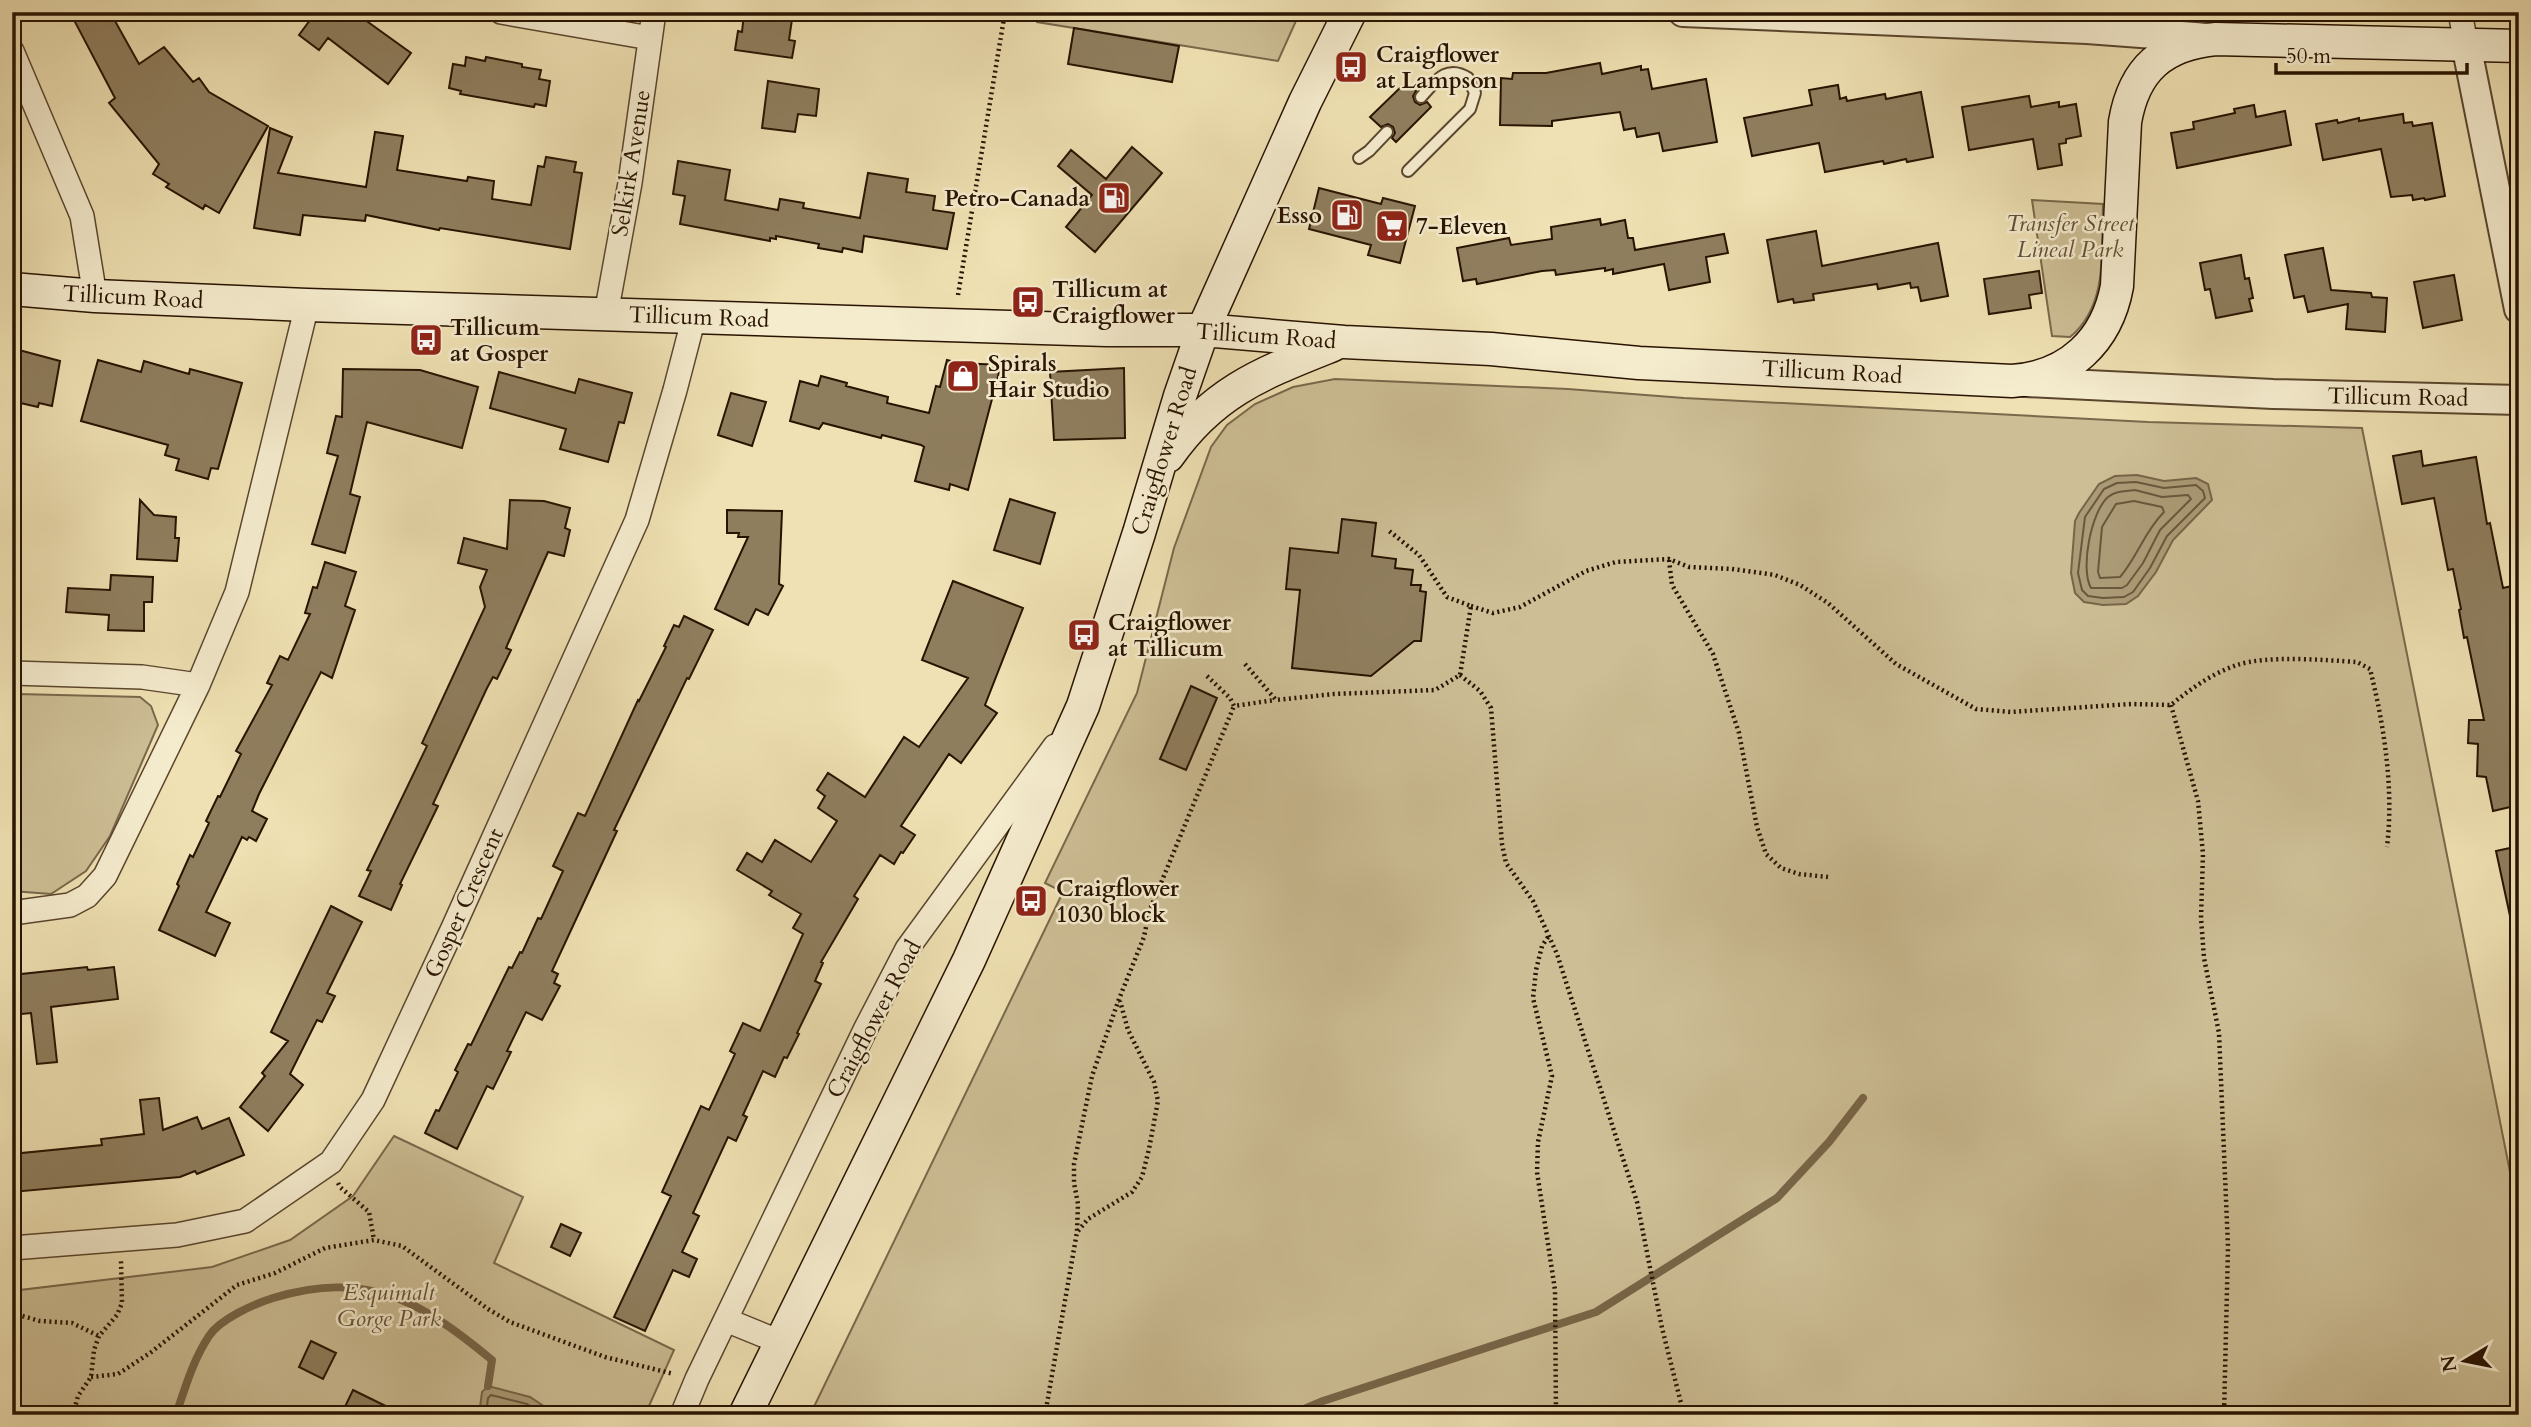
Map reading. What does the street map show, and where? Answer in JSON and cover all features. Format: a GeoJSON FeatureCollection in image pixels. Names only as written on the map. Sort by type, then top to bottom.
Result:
{"type":"FeatureCollection","features":[{"type":"Feature","properties":{"kind":"main road","name":"Craigflower Road"},"geometry":{"type":"LineString","coordinates":[[745,1415],[969,960],[1083,706],[1203,330],[1305,102],[1350,12]]}},
{"type":"Feature","properties":{"kind":"main road"},"geometry":{"type":"LineString","coordinates":[[2012,381],[2035,379],[2057,371],[2076,358],[2103,329],[2113,309],[2117,286],[2125,122],[2129,100],[2139,79],[2154,62],[2172,49],[2193,41],[2216,39],[2519,46]]}},
{"type":"Feature","properties":{"kind":"main road","name":"Tillicum Road"},"geometry":{"type":"LineString","coordinates":[[12,289],[94,296],[307,305],[1118,330],[1203,330],[1491,349],[1639,363],[2012,381]]}},
{"type":"Feature","properties":{"kind":"main road"},"geometry":{"type":"LineString","coordinates":[[1146,509],[1168,456],[1204,412],[1261,374],[1341,341]]}},
{"type":"Feature","properties":{"kind":"street"},"geometry":{"type":"LineString","coordinates":[[501,12],[521,18],[650,38]]}},
{"type":"Feature","properties":{"kind":"street","name":"Selkirk Avenue"},"geometry":{"type":"LineString","coordinates":[[606,314],[632,170],[654,12]]}},
{"type":"Feature","properties":{"kind":"street"},"geometry":{"type":"LineString","coordinates":[[1683,12],[2087,29],[2216,39]]}},
{"type":"Feature","properties":{"kind":"street"},"geometry":{"type":"LineString","coordinates":[[2460,12],[2519,309]]}},
{"type":"Feature","properties":{"kind":"street"},"geometry":{"type":"LineString","coordinates":[[12,51],[82,216],[94,296]]}},
{"type":"Feature","properties":{"kind":"street"},"geometry":{"type":"LineString","coordinates":[[12,913],[70,905],[87,896],[105,876],[198,685],[237,592],[307,305]]}},
{"type":"Feature","properties":{"kind":"street","name":"Gosper Crescent"},"geometry":{"type":"LineString","coordinates":[[12,1248],[177,1235],[245,1221],[331,1162],[373,1100],[637,520],[694,317]]}},
{"type":"Feature","properties":{"kind":"street","name":"Tillicum Road"},"geometry":{"type":"LineString","coordinates":[[2012,381],[2273,394],[2519,400]]}},
{"type":"Feature","properties":{"kind":"street"},"geometry":{"type":"LineString","coordinates":[[12,673],[142,677],[198,685]]}},
{"type":"Feature","properties":{"kind":"street","name":"Craigflower Road"},"geometry":{"type":"LineString","coordinates":[[682,1415],[866,1028],[907,949],[1083,706]]}},
{"type":"Feature","properties":{"kind":"street"},"geometry":{"type":"LineString","coordinates":[[726,1320],[780,1342]]}},
{"type":"Feature","properties":{"kind":"lane"},"geometry":{"type":"LineString","coordinates":[[1408,171],[1470,109],[1475,93],[1468,78],[1455,72],[1441,76],[1421,97]]}},
{"type":"Feature","properties":{"kind":"lane"},"geometry":{"type":"LineString","coordinates":[[1359,158],[1387,132]]}},
{"type":"Feature","properties":{"kind":"path"},"geometry":{"type":"LineString","coordinates":[[958,296],[1005,12]]}},
{"type":"Feature","properties":{"kind":"path"},"geometry":{"type":"LineString","coordinates":[[1388,530],[1419,555],[1447,597],[1493,613],[1520,607],[1586,571],[1616,562],[1669,559],[1689,567],[1775,575],[1800,585],[1828,603],[1896,664],[1976,709],[2011,712],[2171,705],[2190,689],[2236,665],[2260,661],[2357,662],[2370,669],[2378,707],[2390,821],[2387,847]]}},
{"type":"Feature","properties":{"kind":"path"},"geometry":{"type":"LineString","coordinates":[[1669,559],[1672,585],[1713,654],[1735,720],[1757,827],[1766,855],[1781,868],[1799,874],[1828,877]]}},
{"type":"Feature","properties":{"kind":"path"},"geometry":{"type":"LineString","coordinates":[[1234,706],[1334,694],[1435,690],[1460,675],[1471,607]]}},
{"type":"Feature","properties":{"kind":"path"},"geometry":{"type":"LineString","coordinates":[[1245,664],[1276,699]]}},
{"type":"Feature","properties":{"kind":"path"},"geometry":{"type":"LineString","coordinates":[[1460,675],[1480,691],[1492,708],[1502,844],[1506,863],[1533,901],[1557,954],[1637,1202],[1662,1328],[1684,1415]]}},
{"type":"Feature","properties":{"kind":"path"},"geometry":{"type":"LineString","coordinates":[[1045,1415],[1077,1232],[1079,1204],[1074,1183],[1074,1164],[1091,1076],[1144,937],[1149,912],[1234,706],[1230,698],[1207,676]]}},
{"type":"Feature","properties":{"kind":"path"},"geometry":{"type":"LineString","coordinates":[[2171,705],[2198,801],[2203,854],[2201,918],[2204,958],[2219,1033],[2228,1248],[2224,1415]]}},
{"type":"Feature","properties":{"kind":"path"},"geometry":{"type":"LineString","coordinates":[[1548,937],[1542,946],[1536,970],[1533,998],[1552,1076],[1538,1142],[1537,1172],[1555,1290],[1556,1415]]}},
{"type":"Feature","properties":{"kind":"path"},"geometry":{"type":"LineString","coordinates":[[1077,1232],[1088,1219],[1132,1192],[1142,1177],[1158,1101],[1153,1082],[1128,1030],[1119,999]]}},
{"type":"Feature","properties":{"kind":"path"},"geometry":{"type":"LineString","coordinates":[[331,1162],[340,1187],[369,1212],[374,1240]]}},
{"type":"Feature","properties":{"kind":"path"},"geometry":{"type":"LineString","coordinates":[[73,1415],[78,1396],[91,1377],[94,1350],[99,1336],[117,1315],[122,1303],[120,1240]]}},
{"type":"Feature","properties":{"kind":"path"},"geometry":{"type":"LineString","coordinates":[[91,1377],[118,1374],[150,1353],[237,1285],[275,1273],[326,1248],[374,1240],[402,1246],[510,1322],[605,1357],[697,1379]]}},
{"type":"Feature","properties":{"kind":"path"},"geometry":{"type":"LineString","coordinates":[[12,1313],[40,1321],[72,1322],[99,1336]]}},
{"type":"Feature","properties":{"kind":"green space"},"geometry":{"type":"Polygon","coordinates":[[[1035,12],[1300,12],[1278,61],[1037,22],[1035,12]]]}},
{"type":"Feature","properties":{"kind":"green space","name":"Transfer Street Lineal Park"},"geometry":{"type":"Polygon","coordinates":[[[2032,200],[2103,204],[2102,257],[2097,293],[2083,324],[2070,337],[2052,336],[2032,200]]]}},
{"type":"Feature","properties":{"kind":"green space"},"geometry":{"type":"Polygon","coordinates":[[[1335,379],[1568,389],[1684,398],[2148,422],[2362,428],[2519,1217],[2519,1415],[810,1415],[1063,892],[1045,883],[1137,693],[1174,548],[1211,447],[1227,425],[1255,404],[1293,387],[1335,379]]]}},
{"type":"Feature","properties":{"kind":"green space"},"geometry":{"type":"Polygon","coordinates":[[[18,694],[140,697],[151,706],[158,725],[110,836],[86,871],[51,894],[12,891],[12,700],[18,694]]]}},
{"type":"Feature","properties":{"kind":"green space","name":"Esquimalt Gorge Park"},"geometry":{"type":"Polygon","coordinates":[[[394,1136],[523,1197],[494,1263],[674,1350],[645,1415],[12,1415],[12,1291],[212,1267],[290,1240],[353,1196],[394,1136]]]}},
{"type":"Feature","properties":{"kind":"water"},"geometry":{"type":"Polygon","coordinates":[[[2137,475],[2164,481],[2196,478],[2208,484],[2212,500],[2173,540],[2156,572],[2138,596],[2126,604],[2084,602],[2075,593],[2071,573],[2075,521],[2099,484],[2115,476],[2137,475]]]}},
{"type":"Feature","properties":{"kind":"water"},"geometry":{"type":"Polygon","coordinates":[[[488,1386],[530,1397],[557,1415],[479,1415],[482,1392],[488,1386]]]}},
{"type":"Feature","properties":{"kind":"building"},"geometry":{"type":"Polygon","coordinates":[[[92,12],[110,12],[139,64],[164,47],[193,82],[199,78],[209,92],[268,126],[219,213],[205,205],[203,209],[166,187],[169,184],[153,174],[159,164],[109,103],[115,98],[75,22],[92,12]]]}},
{"type":"Feature","properties":{"kind":"building"},"geometry":{"type":"Polygon","coordinates":[[[316,12],[354,12],[411,53],[388,84],[328,38],[319,50],[299,35],[316,12]]]}},
{"type":"Feature","properties":{"kind":"building"},"geometry":{"type":"Polygon","coordinates":[[[744,13],[792,19],[789,40],[795,41],[792,58],[735,50],[738,31],[742,32],[744,13]]]}},
{"type":"Feature","properties":{"kind":"building"},"geometry":{"type":"Polygon","coordinates":[[[1074,28],[1179,46],[1172,82],[1068,64],[1074,28]]]}},
{"type":"Feature","properties":{"kind":"building"},"geometry":{"type":"Polygon","coordinates":[[[466,57],[485,61],[486,57],[541,70],[539,79],[550,81],[546,106],[535,104],[534,107],[460,94],[461,91],[449,88],[453,64],[465,66],[466,57]]]}},
{"type":"Feature","properties":{"kind":"building"},"geometry":{"type":"Polygon","coordinates":[[[1600,63],[1602,74],[1641,66],[1641,70],[1648,69],[1652,89],[1706,79],[1717,142],[1663,151],[1659,133],[1637,137],[1635,128],[1624,130],[1620,112],[1552,121],[1552,126],[1500,125],[1501,78],[1512,79],[1513,73],[1546,73],[1600,63]]]}},
{"type":"Feature","properties":{"kind":"building"},"geometry":{"type":"Polygon","coordinates":[[[768,81],[819,89],[816,116],[798,114],[795,132],[762,128],[768,81]]]}},
{"type":"Feature","properties":{"kind":"building"},"geometry":{"type":"Polygon","coordinates":[[[1406,82],[1416,91],[1413,96],[1415,102],[1420,105],[1427,102],[1431,107],[1396,142],[1392,138],[1395,133],[1393,127],[1388,124],[1381,127],[1370,117],[1406,82]]]}},
{"type":"Feature","properties":{"kind":"building"},"geometry":{"type":"Polygon","coordinates":[[[1838,85],[1840,99],[1846,97],[1847,101],[1885,94],[1886,99],[1921,92],[1933,157],[1884,164],[1883,161],[1825,172],[1819,143],[1752,156],[1744,118],[1812,105],[1809,90],[1838,85]]]}},
{"type":"Feature","properties":{"kind":"building"},"geometry":{"type":"Polygon","coordinates":[[[2029,96],[2031,107],[2059,102],[2059,107],[2076,104],[2081,136],[2066,139],[2066,143],[2059,144],[2062,165],[2038,169],[2033,139],[1969,150],[1962,107],[2029,96]]]}},
{"type":"Feature","properties":{"kind":"building"},"geometry":{"type":"Polygon","coordinates":[[[2254,105],[2256,117],[2285,111],[2291,145],[2177,168],[2171,133],[2194,129],[2193,122],[2235,113],[2234,109],[2254,105]]]}},
{"type":"Feature","properties":{"kind":"building"},"geometry":{"type":"Polygon","coordinates":[[[2403,114],[2404,123],[2412,122],[2413,126],[2432,123],[2445,196],[2425,200],[2413,200],[2412,195],[2391,197],[2381,149],[2323,160],[2316,124],[2403,114]]]}},
{"type":"Feature","properties":{"kind":"building"},"geometry":{"type":"Polygon","coordinates":[[[270,128],[292,137],[278,173],[366,187],[375,132],[403,136],[397,170],[467,181],[468,177],[494,181],[492,199],[531,205],[538,166],[544,167],[546,157],[576,162],[574,172],[582,173],[570,249],[440,228],[439,230],[366,215],[365,221],[303,215],[300,235],[254,228],[270,128]]]}},
{"type":"Feature","properties":{"kind":"building"},"geometry":{"type":"Polygon","coordinates":[[[1132,147],[1162,173],[1095,252],[1066,227],[1092,195],[1058,166],[1071,150],[1106,179],[1132,147]]]}},
{"type":"Feature","properties":{"kind":"building"},"geometry":{"type":"Polygon","coordinates":[[[678,161],[730,170],[725,200],[778,210],[780,199],[804,203],[803,208],[860,218],[868,173],[908,179],[906,192],[935,196],[933,210],[954,213],[947,249],[864,236],[862,252],[843,248],[842,252],[818,248],[819,244],[776,236],[776,239],[770,238],[770,241],[680,224],[685,196],[673,194],[678,161]]]}},
{"type":"Feature","properties":{"kind":"building"},"geometry":{"type":"Polygon","coordinates":[[[1319,188],[1381,204],[1383,198],[1415,206],[1400,263],[1368,255],[1371,245],[1309,229],[1319,188]]]}},
{"type":"Feature","properties":{"kind":"building"},"geometry":{"type":"Polygon","coordinates":[[[1600,219],[1601,225],[1625,220],[1628,238],[1633,238],[1635,250],[1724,234],[1728,253],[1706,257],[1710,282],[1669,290],[1664,264],[1613,274],[1613,269],[1605,271],[1605,268],[1556,275],[1555,270],[1477,284],[1476,279],[1463,281],[1457,248],[1509,238],[1511,245],[1552,239],[1551,227],[1600,219]]]}},
{"type":"Feature","properties":{"kind":"building"},"geometry":{"type":"Polygon","coordinates":[[[1816,231],[1822,266],[1938,243],[1948,296],[1921,301],[1918,287],[1911,288],[1910,283],[1878,289],[1877,284],[1813,294],[1814,300],[1794,303],[1793,299],[1778,302],[1767,240],[1816,231]]]}},
{"type":"Feature","properties":{"kind":"building"},"geometry":{"type":"Polygon","coordinates":[[[2323,248],[2331,290],[2371,293],[2372,297],[2387,298],[2385,332],[2346,329],[2348,304],[2308,312],[2304,296],[2294,298],[2285,255],[2323,248]]]}},
{"type":"Feature","properties":{"kind":"building"},"geometry":{"type":"Polygon","coordinates":[[[2241,255],[2245,279],[2249,278],[2253,298],[2249,299],[2252,311],[2216,318],[2210,289],[2205,290],[2200,263],[2241,255]]]}},
{"type":"Feature","properties":{"kind":"building"},"geometry":{"type":"Polygon","coordinates":[[[2039,271],[2042,293],[2029,295],[2031,308],[1989,314],[1984,279],[2039,271]]]}},
{"type":"Feature","properties":{"kind":"building"},"geometry":{"type":"Polygon","coordinates":[[[2454,275],[2462,320],[2423,328],[2414,282],[2454,275]]]}},
{"type":"Feature","properties":{"kind":"building"},"geometry":{"type":"Polygon","coordinates":[[[19,350],[60,361],[52,406],[39,403],[38,407],[16,402],[18,397],[12,396],[12,353],[18,354],[19,350]]]}},
{"type":"Feature","properties":{"kind":"building"},"geometry":{"type":"Polygon","coordinates":[[[98,360],[141,372],[144,361],[189,374],[190,369],[242,383],[218,469],[211,468],[208,479],[176,470],[179,459],[165,455],[168,445],[81,421],[98,360]]]}},
{"type":"Feature","properties":{"kind":"building"},"geometry":{"type":"Polygon","coordinates":[[[947,360],[1001,365],[968,490],[950,484],[949,490],[915,481],[924,447],[921,445],[823,423],[819,429],[790,421],[800,381],[818,386],[821,376],[888,397],[887,403],[929,413],[947,360]]]}},
{"type":"Feature","properties":{"kind":"building"},"geometry":{"type":"Polygon","coordinates":[[[1124,368],[1125,438],[1054,440],[1050,372],[1124,368]]]}},
{"type":"Feature","properties":{"kind":"building"},"geometry":{"type":"Polygon","coordinates":[[[343,369],[420,370],[478,387],[462,448],[367,422],[350,494],[360,497],[345,553],[312,544],[338,456],[327,453],[336,416],[342,417],[343,369]]]}},
{"type":"Feature","properties":{"kind":"building"},"geometry":{"type":"Polygon","coordinates":[[[499,372],[575,393],[579,379],[632,393],[624,423],[619,422],[608,462],[560,449],[566,429],[490,408],[499,372]]]}},
{"type":"Feature","properties":{"kind":"building"},"geometry":{"type":"Polygon","coordinates":[[[731,393],[766,402],[752,446],[718,435],[731,393]]]}},
{"type":"Feature","properties":{"kind":"building"},"geometry":{"type":"Polygon","coordinates":[[[2421,451],[2423,466],[2476,457],[2487,524],[2490,523],[2503,588],[2512,586],[2519,619],[2519,805],[2493,811],[2486,777],[2477,776],[2478,744],[2468,743],[2469,720],[2484,720],[2467,637],[2464,638],[2453,569],[2448,570],[2434,498],[2402,504],[2393,456],[2421,451]]]}},
{"type":"Feature","properties":{"kind":"building"},"geometry":{"type":"Polygon","coordinates":[[[1010,499],[1055,513],[1040,564],[994,550],[1010,499]]]}},
{"type":"Feature","properties":{"kind":"building"},"geometry":{"type":"Polygon","coordinates":[[[140,500],[154,515],[176,517],[175,538],[179,538],[177,561],[137,559],[140,500]]]}},
{"type":"Feature","properties":{"kind":"building"},"geometry":{"type":"Polygon","coordinates":[[[510,500],[544,501],[570,508],[565,528],[570,530],[564,556],[548,552],[506,648],[511,650],[497,679],[493,677],[487,688],[433,804],[438,806],[400,884],[402,885],[391,910],[359,896],[371,871],[367,870],[427,746],[422,743],[485,607],[480,587],[487,570],[458,563],[464,538],[507,549],[510,500]]]}},
{"type":"Feature","properties":{"kind":"building"},"geometry":{"type":"Polygon","coordinates":[[[727,510],[782,511],[779,584],[783,586],[768,615],[756,609],[748,625],[715,609],[748,537],[738,537],[739,533],[727,533],[727,510]]]}},
{"type":"Feature","properties":{"kind":"building"},"geometry":{"type":"Polygon","coordinates":[[[1342,519],[1376,523],[1372,556],[1396,559],[1395,568],[1413,570],[1411,585],[1421,585],[1420,591],[1426,592],[1421,641],[1414,641],[1371,676],[1292,668],[1300,590],[1286,589],[1290,548],[1338,553],[1342,519]]]}},
{"type":"Feature","properties":{"kind":"building"},"geometry":{"type":"Polygon","coordinates":[[[325,562],[356,572],[345,606],[355,610],[332,678],[321,672],[259,794],[252,811],[267,819],[256,841],[242,837],[206,912],[230,923],[215,956],[159,930],[190,855],[193,857],[209,823],[206,821],[241,754],[236,751],[272,685],[267,683],[280,656],[288,660],[310,614],[305,613],[325,562]]]}},
{"type":"Feature","properties":{"kind":"building"},"geometry":{"type":"Polygon","coordinates":[[[111,575],[153,577],[152,602],[144,602],[144,631],[108,630],[109,615],[66,612],[68,588],[110,590],[111,575]]]}},
{"type":"Feature","properties":{"kind":"building"},"geometry":{"type":"Polygon","coordinates":[[[953,581],[1023,608],[985,705],[997,713],[961,763],[949,754],[901,826],[915,835],[903,853],[901,852],[894,864],[880,855],[854,896],[858,899],[821,962],[823,963],[815,981],[821,984],[787,1058],[784,1057],[775,1077],[763,1071],[743,1115],[747,1117],[736,1141],[728,1137],[693,1213],[699,1216],[682,1252],[697,1259],[689,1277],[673,1270],[645,1331],[614,1317],[671,1196],[662,1192],[701,1106],[709,1110],[735,1054],[730,1051],[743,1023],[760,1031],[803,934],[793,928],[801,914],[769,895],[772,891],[737,870],[747,853],[762,862],[775,840],[811,862],[837,821],[818,808],[825,796],[817,790],[828,773],[865,797],[904,737],[919,747],[968,678],[922,660],[953,581]]]}},
{"type":"Feature","properties":{"kind":"building"},"geometry":{"type":"Polygon","coordinates":[[[684,616],[713,630],[614,830],[617,831],[552,971],[558,974],[554,983],[560,986],[542,1020],[526,1012],[507,1051],[511,1052],[493,1089],[487,1086],[457,1149],[425,1133],[436,1110],[439,1111],[458,1072],[455,1070],[468,1044],[471,1045],[509,967],[512,968],[520,952],[522,953],[538,918],[541,919],[563,871],[553,866],[578,813],[585,816],[674,625],[679,627],[684,616]]]}},
{"type":"Feature","properties":{"kind":"building"},"geometry":{"type":"Polygon","coordinates":[[[1191,686],[1217,698],[1186,770],[1160,759],[1191,686]]]}},
{"type":"Feature","properties":{"kind":"building"},"geometry":{"type":"Polygon","coordinates":[[[2519,846],[2519,915],[2510,916],[2496,851],[2519,846]]]}},
{"type":"Feature","properties":{"kind":"building"},"geometry":{"type":"Polygon","coordinates":[[[331,906],[362,922],[327,993],[335,996],[322,1022],[317,1020],[290,1074],[303,1085],[268,1131],[240,1107],[265,1076],[262,1073],[288,1041],[271,1032],[331,906]]]}},
{"type":"Feature","properties":{"kind":"building"},"geometry":{"type":"Polygon","coordinates":[[[87,967],[88,970],[114,967],[118,999],[51,1007],[57,1062],[37,1064],[31,1013],[12,1015],[12,975],[87,967]]]}},
{"type":"Feature","properties":{"kind":"building"},"geometry":{"type":"Polygon","coordinates":[[[159,1098],[163,1130],[197,1117],[202,1129],[229,1118],[244,1155],[197,1174],[195,1171],[180,1177],[12,1192],[12,1154],[102,1145],[101,1139],[144,1134],[140,1100],[159,1098]]]}},
{"type":"Feature","properties":{"kind":"building"},"geometry":{"type":"Polygon","coordinates":[[[561,1224],[581,1233],[570,1256],[551,1247],[561,1224]]]}},
{"type":"Feature","properties":{"kind":"building"},"geometry":{"type":"Polygon","coordinates":[[[311,1341],[336,1353],[323,1379],[299,1367],[311,1341]]]}},
{"type":"Feature","properties":{"kind":"building"},"geometry":{"type":"Polygon","coordinates":[[[353,1390],[404,1415],[341,1415],[353,1390]]]}},
{"type":"Feature","properties":{"kind":"waterway"},"geometry":{"type":"LineString","coordinates":[[1290,1415],[1323,1401],[1596,1312],[1777,1198],[1829,1142],[1863,1098]]}},
{"type":"Feature","properties":{"kind":"waterway"},"geometry":{"type":"LineString","coordinates":[[176,1415],[203,1345],[221,1324],[238,1313],[273,1298],[306,1290],[337,1287],[365,1289],[391,1296],[441,1321],[492,1360],[488,1386]]}},
{"type":"Feature","properties":{"kind":"place","name":"Craigflower at Lampson"},"geometry":{"type":"Point","coordinates":[1351,67]}},
{"type":"Feature","properties":{"kind":"place","name":"Petro-Canada"},"geometry":{"type":"Point","coordinates":[1114,198]}},
{"type":"Feature","properties":{"kind":"place","name":"Esso"},"geometry":{"type":"Point","coordinates":[1347,215]}},
{"type":"Feature","properties":{"kind":"place","name":"7-Eleven"},"geometry":{"type":"Point","coordinates":[1392,226]}},
{"type":"Feature","properties":{"kind":"place","name":"Tillicum at Craigflower"},"geometry":{"type":"Point","coordinates":[1028,302]}},
{"type":"Feature","properties":{"kind":"place","name":"Tillicum at Gosper"},"geometry":{"type":"Point","coordinates":[426,340]}},
{"type":"Feature","properties":{"kind":"place","name":"Spirals Hair Studio"},"geometry":{"type":"Point","coordinates":[963,376]}},
{"type":"Feature","properties":{"kind":"place","name":"Craigflower at Tillicum"},"geometry":{"type":"Point","coordinates":[1084,635]}},
{"type":"Feature","properties":{"kind":"place","name":"Craigflower 1030 block"},"geometry":{"type":"Point","coordinates":[1031,901]}}]}
